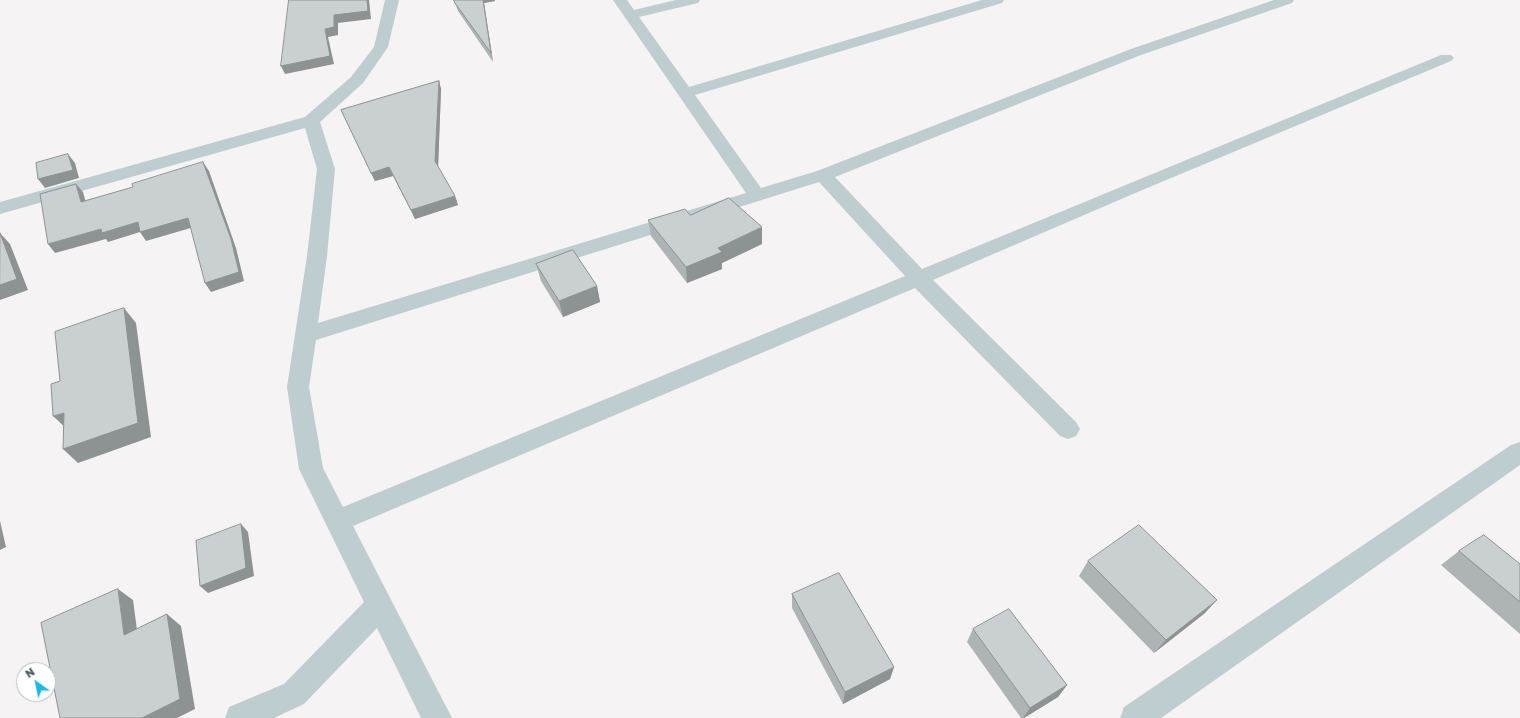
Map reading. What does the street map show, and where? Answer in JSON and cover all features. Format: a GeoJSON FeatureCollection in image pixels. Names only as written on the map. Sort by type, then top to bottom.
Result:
{"type":"FeatureCollection","features":[{"type":"Feature","properties":{"kind":"street"},"geometry":{"type":"LineString","coordinates":[[0,208],[311,121],[357,80],[380,47],[392,0]]}},
{"type":"Feature","properties":{"kind":"street"},"geometry":{"type":"LineString","coordinates":[[620,0],[757,195]]}},
{"type":"Feature","properties":{"kind":"street"},"geometry":{"type":"LineString","coordinates":[[631,15],[692,0]]}},
{"type":"Feature","properties":{"kind":"street"},"geometry":{"type":"LineString","coordinates":[[685,92],[997,0]]}},
{"type":"Feature","properties":{"kind":"street"},"geometry":{"type":"LineString","coordinates":[[306,335],[822,175],[1136,52],[1287,0]]}},
{"type":"Feature","properties":{"kind":"street"},"geometry":{"type":"LineString","coordinates":[[338,521],[559,431],[1090,205],[1348,100],[1446,58]]}},
{"type":"Feature","properties":{"kind":"street"},"geometry":{"type":"LineString","coordinates":[[311,121],[326,169],[317,256],[298,387],[311,469],[437,718]]}},
{"type":"Feature","properties":{"kind":"street"},"geometry":{"type":"LineString","coordinates":[[822,175],[919,279],[1068,430]]}},
{"type":"Feature","properties":{"kind":"street"},"geometry":{"type":"LineString","coordinates":[[1134,718],[1520,452]]}},
{"type":"Feature","properties":{"kind":"street"},"geometry":{"type":"LineString","coordinates":[[240,718],[294,694],[380,604]]}},
{"type":"Feature","properties":{"kind":"building"},"geometry":{"type":"Polygon","coordinates":[[[289,0],[367,0],[368,11],[334,15],[334,27],[325,29],[330,56],[281,66],[289,0]]]}},
{"type":"Feature","properties":{"kind":"building"},"geometry":{"type":"Polygon","coordinates":[[[454,0],[483,0],[491,53],[455,3],[454,0]]]}},
{"type":"Feature","properties":{"kind":"building"},"geometry":{"type":"Polygon","coordinates":[[[439,81],[435,161],[455,196],[411,210],[389,167],[371,173],[341,110],[439,81]]]}},
{"type":"Feature","properties":{"kind":"building"},"geometry":{"type":"Polygon","coordinates":[[[68,154],[73,170],[38,179],[36,163],[68,154]]]}},
{"type":"Feature","properties":{"kind":"building"},"geometry":{"type":"Polygon","coordinates":[[[203,162],[231,239],[239,272],[205,283],[188,218],[140,232],[138,222],[102,233],[101,229],[48,244],[40,194],[76,184],[81,202],[133,187],[132,184],[203,162]]]}},
{"type":"Feature","properties":{"kind":"building"},"geometry":{"type":"Polygon","coordinates":[[[729,198],[762,227],[718,248],[722,252],[686,267],[648,220],[685,209],[690,215],[729,198]]]}},
{"type":"Feature","properties":{"kind":"building"},"geometry":{"type":"Polygon","coordinates":[[[0,233],[17,279],[0,285],[0,233]]]}},
{"type":"Feature","properties":{"kind":"building"},"geometry":{"type":"Polygon","coordinates":[[[573,250],[597,286],[559,301],[536,264],[573,250]]]}},
{"type":"Feature","properties":{"kind":"building"},"geometry":{"type":"Polygon","coordinates":[[[124,308],[138,423],[63,449],[64,413],[53,416],[51,384],[60,381],[55,332],[124,308]]]}},
{"type":"Feature","properties":{"kind":"building"},"geometry":{"type":"Polygon","coordinates":[[[241,524],[246,568],[200,586],[196,541],[241,524]]]}},
{"type":"Feature","properties":{"kind":"building"},"geometry":{"type":"Polygon","coordinates":[[[1139,525],[1217,600],[1166,640],[1088,561],[1139,525]]]}},
{"type":"Feature","properties":{"kind":"building"},"geometry":{"type":"Polygon","coordinates":[[[1484,535],[1520,564],[1520,602],[1459,551],[1484,535]]]}},
{"type":"Feature","properties":{"kind":"building"},"geometry":{"type":"Polygon","coordinates":[[[839,573],[894,667],[845,692],[792,594],[839,573]]]}},
{"type":"Feature","properties":{"kind":"building"},"geometry":{"type":"Polygon","coordinates":[[[118,589],[124,635],[167,614],[180,699],[142,718],[60,718],[56,698],[56,662],[49,662],[41,623],[118,589]]]}},
{"type":"Feature","properties":{"kind":"building"},"geometry":{"type":"Polygon","coordinates":[[[1009,609],[1067,685],[1030,708],[973,629],[1009,609]]]}}]}
